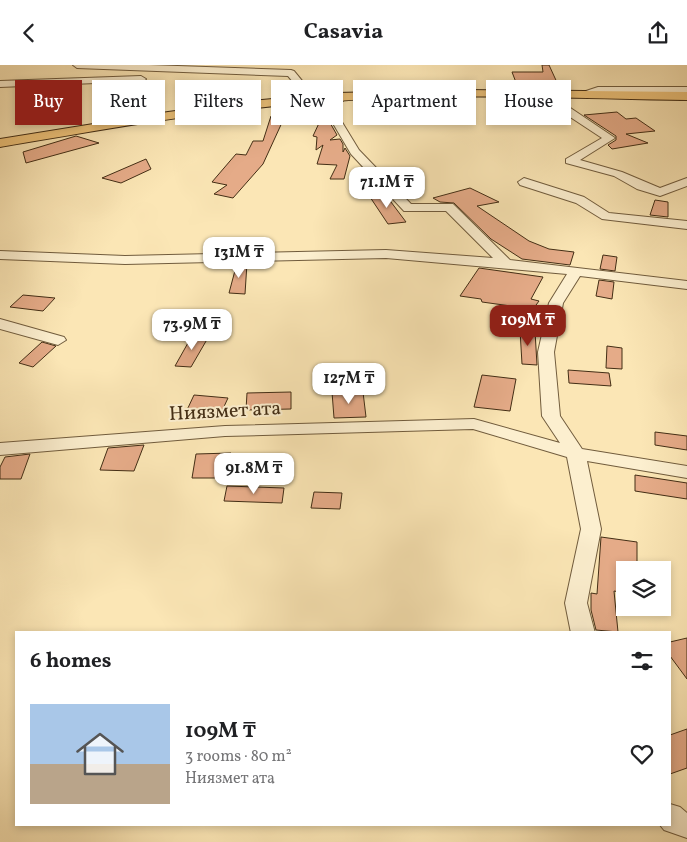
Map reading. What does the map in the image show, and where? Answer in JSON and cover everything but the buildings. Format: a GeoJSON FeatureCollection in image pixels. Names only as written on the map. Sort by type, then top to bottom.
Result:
{"type":"FeatureCollection","features":[{"type":"Feature","properties":{"kind":"main road"},"geometry":{"type":"LineString","coordinates":[[343,97],[486,94]]}},
{"type":"Feature","properties":{"kind":"main road"},"geometry":{"type":"LineString","coordinates":[[571,95],[687,96]]}},
{"type":"Feature","properties":{"kind":"main road"},"geometry":{"type":"LineString","coordinates":[[0,143],[172,114],[271,103]]}},
{"type":"Feature","properties":{"kind":"street"},"geometry":{"type":"LineString","coordinates":[[77,65],[291,73],[297,80]]}},
{"type":"Feature","properties":{"kind":"street"},"geometry":{"type":"LineString","coordinates":[[0,84],[171,78],[168,69]]}},
{"type":"Feature","properties":{"kind":"street"},"geometry":{"type":"LineString","coordinates":[[594,95],[591,91],[593,90],[687,90]]}},
{"type":"Feature","properties":{"kind":"street"},"geometry":{"type":"LineString","coordinates":[[571,113],[610,137],[570,161],[618,174],[641,186],[660,192],[687,182]]}},
{"type":"Feature","properties":{"kind":"street"},"geometry":{"type":"LineString","coordinates":[[339,125],[355,152],[408,208],[449,207],[508,264]]}},
{"type":"Feature","properties":{"kind":"street"},"geometry":{"type":"LineString","coordinates":[[524,182],[580,200],[606,217],[687,225]]}},
{"type":"Feature","properties":{"kind":"street"},"geometry":{"type":"LineString","coordinates":[[0,255],[125,260],[386,254],[576,271],[687,285]]}},
{"type":"Feature","properties":{"kind":"street"},"geometry":{"type":"LineString","coordinates":[[576,271],[556,303],[546,352],[551,416],[576,454],[591,529],[576,603],[583,631]]}},
{"type":"Feature","properties":{"kind":"street"},"geometry":{"type":"LineString","coordinates":[[0,324],[58,339]]}},
{"type":"Feature","properties":{"kind":"street","name":"Ниязмет ата"},"geometry":{"type":"LineString","coordinates":[[0,449],[225,431],[474,424],[576,454],[687,472]]}},
{"type":"Feature","properties":{"kind":"street"},"geometry":{"type":"LineString","coordinates":[[671,817],[674,821],[687,826]]}}]}
